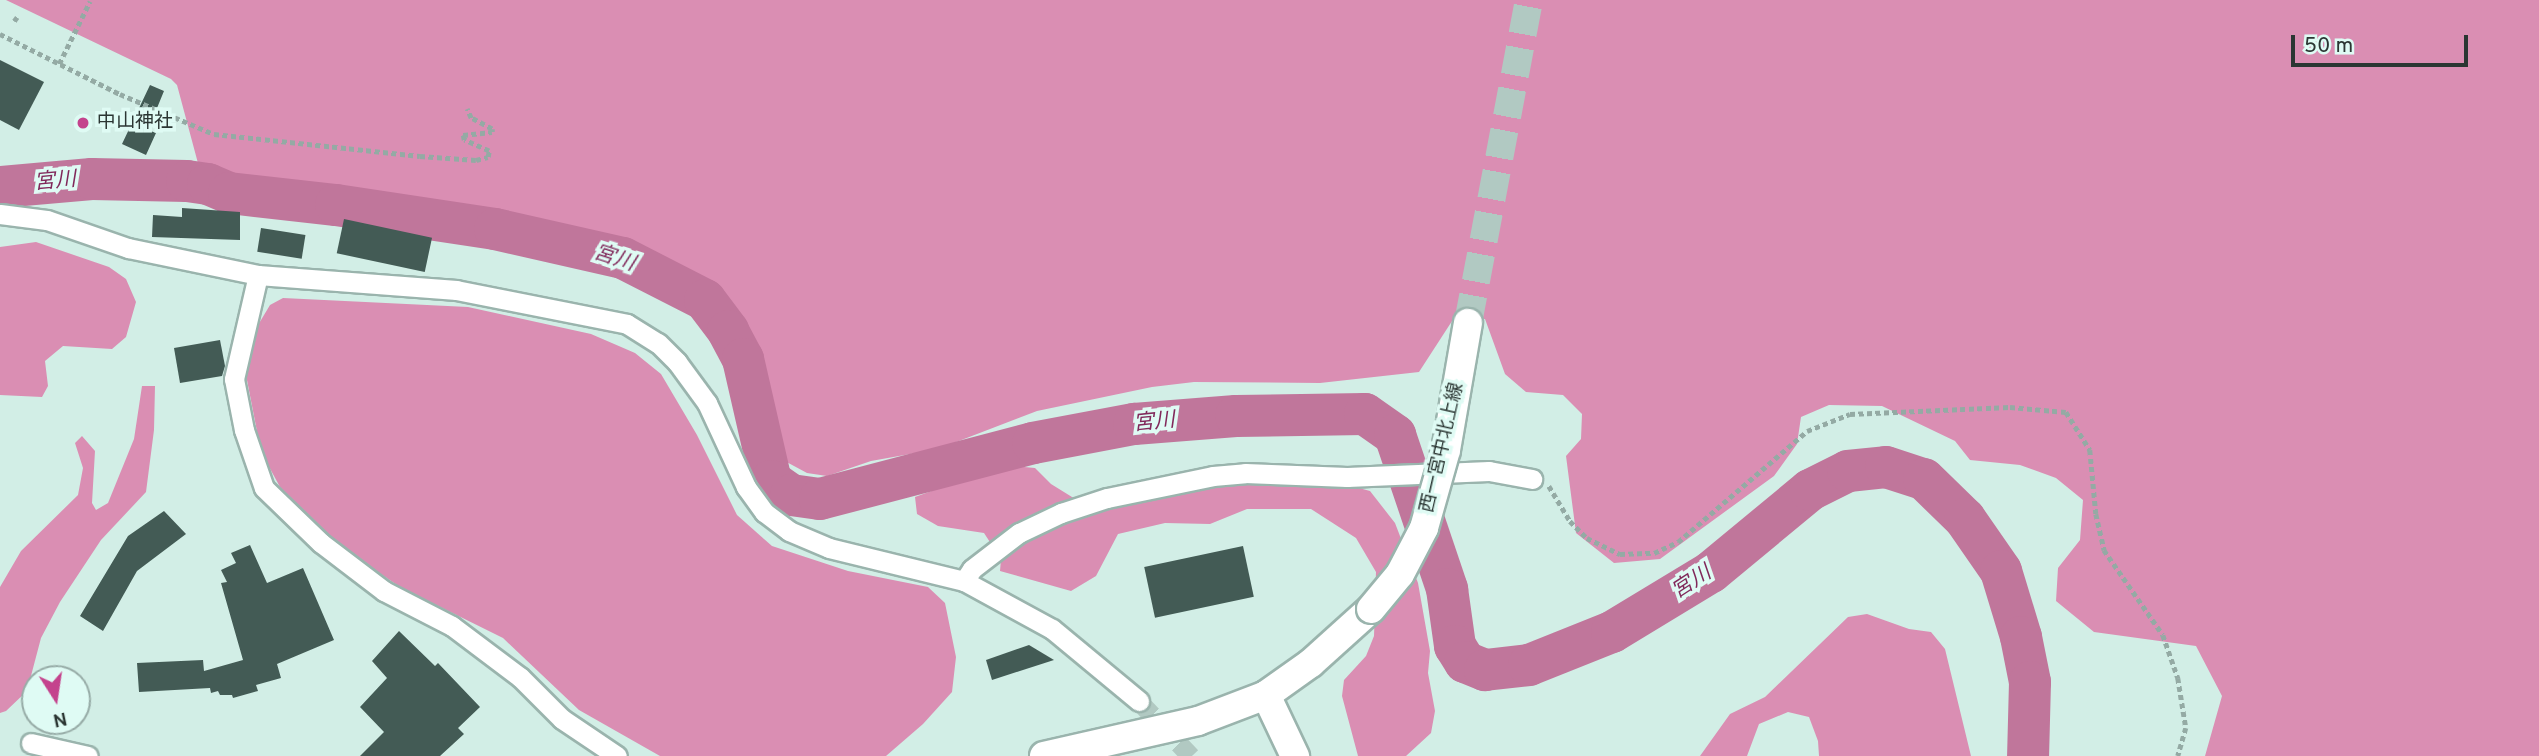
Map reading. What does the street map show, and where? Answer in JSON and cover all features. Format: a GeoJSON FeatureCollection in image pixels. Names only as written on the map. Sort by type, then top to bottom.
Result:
{"type":"FeatureCollection","features":[{"type":"Feature","properties":{"kind":"main road","name":"西一宮中北上線"},"geometry":{"type":"LineString","coordinates":[[1044,756],[1198,721],[1266,695],[1311,663],[1371,609],[1400,574],[1424,528],[1446,450],[1468,323]]}},
{"type":"Feature","properties":{"kind":"main road"},"geometry":{"type":"LineString","coordinates":[[1266,695],[1295,756]]}},
{"type":"Feature","properties":{"kind":"street"},"geometry":{"type":"LineString","coordinates":[[0,214],[47,220],[128,248],[258,275],[456,290],[627,324],[659,343],[699,392],[746,488],[764,512],[789,531],[829,548],[964,581],[1052,629],[1139,701]]}},
{"type":"Feature","properties":{"kind":"street"},"geometry":{"type":"LineString","coordinates":[[258,275],[234,379],[244,430],[264,488],[321,543],[384,591],[452,626],[520,677],[562,719],[617,756]]}},
{"type":"Feature","properties":{"kind":"street"},"geometry":{"type":"LineString","coordinates":[[964,581],[972,569],[1019,533],[1061,513],[1107,498],[1245,473],[1392,475],[1489,471],[1532,479]]}},
{"type":"Feature","properties":{"kind":"street"},"geometry":{"type":"LineString","coordinates":[[31,743],[88,756]]}},
{"type":"Feature","properties":{"kind":"path"},"geometry":{"type":"LineString","coordinates":[[59,64],[90,1]]}},
{"type":"Feature","properties":{"kind":"path"},"geometry":{"type":"LineString","coordinates":[[0,34],[120,94],[214,134],[458,159],[488,157],[489,151],[464,140],[463,135],[492,132],[492,129],[471,118],[467,109]]}},
{"type":"Feature","properties":{"kind":"path"},"geometry":{"type":"LineString","coordinates":[[1532,479],[1553,488],[1570,521],[1587,538],[1620,554],[1654,553],[1678,542],[1807,431],[1850,414],[2010,407],[2066,412],[2090,450],[2096,514],[2105,550],[2163,635],[2178,678],[2186,727],[2178,756]]}},
{"type":"Feature","properties":{"kind":"shaded area"},"geometry":{"type":"Polygon","coordinates":[[[6,0],[2539,0],[2539,756],[2205,756],[2222,696],[2196,646],[2094,632],[2056,601],[2058,568],[2080,540],[2083,500],[2056,478],[2020,465],[1970,460],[1955,441],[1882,406],[1829,405],[1801,417],[1797,444],[1774,476],[1660,559],[1614,563],[1576,533],[1566,456],[1581,439],[1582,414],[1563,395],[1526,392],[1505,374],[1485,319],[1454,318],[1419,372],[1320,383],[1194,382],[1152,387],[1037,411],[938,449],[871,461],[827,476],[807,473],[781,459],[774,448],[748,337],[739,320],[721,303],[621,247],[601,240],[375,202],[220,181],[199,167],[177,85],[171,79],[6,0]]]}},
{"type":"Feature","properties":{"kind":"shaded area"},"geometry":{"type":"Polygon","coordinates":[[[36,242],[109,267],[126,279],[136,302],[126,337],[112,349],[63,346],[45,361],[48,386],[42,397],[0,395],[0,247],[36,242]]]}},
{"type":"Feature","properties":{"kind":"shaded area"},"geometry":{"type":"Polygon","coordinates":[[[283,298],[468,307],[591,334],[635,353],[661,374],[697,435],[737,515],[772,546],[848,571],[928,587],[945,603],[956,657],[952,692],[923,724],[886,756],[660,756],[579,710],[503,638],[400,587],[340,546],[307,517],[280,487],[261,452],[246,375],[252,335],[270,305],[283,298]]]}},
{"type":"Feature","properties":{"kind":"shaded area"},"geometry":{"type":"Polygon","coordinates":[[[142,386],[155,386],[154,430],[146,492],[101,540],[60,602],[41,638],[34,665],[21,665],[21,697],[0,713],[0,587],[21,551],[78,495],[83,468],[75,443],[82,436],[95,451],[92,503],[96,510],[108,503],[134,439],[142,386]]]}},
{"type":"Feature","properties":{"kind":"shaded area"},"geometry":{"type":"Polygon","coordinates":[[[1003,465],[1035,468],[1051,484],[1093,510],[1133,504],[1212,485],[1268,481],[1348,485],[1370,491],[1395,523],[1418,583],[1430,651],[1428,673],[1435,711],[1431,733],[1406,756],[1358,756],[1342,696],[1344,680],[1366,656],[1374,636],[1376,572],[1356,538],[1311,509],[1247,509],[1210,524],[1165,523],[1118,534],[1096,576],[1071,591],[1000,571],[1001,559],[984,533],[938,526],[917,514],[915,497],[1003,465]]]}},
{"type":"Feature","properties":{"kind":"shaded area"},"geometry":{"type":"Polygon","coordinates":[[[1867,614],[1909,629],[1931,632],[1945,649],[1971,756],[1819,756],[1818,741],[1809,717],[1788,712],[1759,724],[1747,756],[1700,756],[1730,714],[1765,697],[1848,617],[1867,614]]]}},
{"type":"Feature","properties":{"kind":"building"},"geometry":{"type":"Polygon","coordinates":[[[0,60],[44,82],[19,130],[0,120],[0,60]]]}},
{"type":"Feature","properties":{"kind":"building"},"geometry":{"type":"Polygon","coordinates":[[[150,85],[164,91],[148,130],[156,133],[146,155],[122,144],[150,85]]]}},
{"type":"Feature","properties":{"kind":"building"},"geometry":{"type":"Polygon","coordinates":[[[182,208],[240,212],[240,240],[152,237],[153,215],[182,217],[182,208]]]}},
{"type":"Feature","properties":{"kind":"building"},"geometry":{"type":"Polygon","coordinates":[[[344,219],[432,238],[425,272],[337,253],[344,219]]]}},
{"type":"Feature","properties":{"kind":"building"},"geometry":{"type":"Polygon","coordinates":[[[261,228],[305,235],[302,259],[257,252],[261,228]]]}},
{"type":"Feature","properties":{"kind":"building"},"geometry":{"type":"Polygon","coordinates":[[[220,340],[225,366],[222,376],[180,383],[174,348],[220,340]]]}},
{"type":"Feature","properties":{"kind":"building"},"geometry":{"type":"Polygon","coordinates":[[[164,511],[186,534],[137,571],[103,631],[80,616],[128,536],[164,511]]]}},
{"type":"Feature","properties":{"kind":"building"},"geometry":{"type":"Polygon","coordinates":[[[250,545],[267,583],[303,568],[334,640],[277,664],[281,678],[256,685],[258,691],[233,698],[232,695],[220,695],[218,691],[211,693],[210,688],[139,692],[137,663],[203,660],[204,671],[243,660],[221,583],[227,582],[221,570],[236,563],[231,553],[250,545]]]}},
{"type":"Feature","properties":{"kind":"building"},"geometry":{"type":"Polygon","coordinates":[[[1243,546],[1254,597],[1155,618],[1144,567],[1243,546]]]}},
{"type":"Feature","properties":{"kind":"building"},"geometry":{"type":"Polygon","coordinates":[[[399,631],[435,666],[438,663],[480,707],[458,728],[464,734],[440,756],[360,756],[384,732],[360,707],[387,678],[372,661],[399,631]]]}},
{"type":"Feature","properties":{"kind":"building"},"geometry":{"type":"Polygon","coordinates":[[[1029,645],[1054,660],[992,680],[986,660],[1029,645]]]}},
{"type":"Feature","properties":{"kind":"waterway","name":"宮川"},"geometry":{"type":"LineString","coordinates":[[0,187],[92,179],[187,181],[208,184],[229,193],[336,205],[495,229],[623,258],[705,300],[728,331],[743,359],[771,481],[791,495],[820,499],[1033,443],[1134,424],[1236,416],[1365,414],[1395,435],[1447,589],[1455,646],[1465,662],[1485,670],[1529,665],[1612,632],[1711,572],[1810,490],[1848,471],[1886,467],[1924,479],[1965,519],[2001,571],[2021,637],[2030,682],[2028,756]]}},
{"type":"Feature","properties":{"kind":"tunnel"},"geometry":{"type":"LineString","coordinates":[[1468,323],[1529,0]]}},
{"type":"Feature","properties":{"kind":"tunnel"},"geometry":{"type":"LineString","coordinates":[[1139,701],[1191,756]]}},
{"type":"Feature","properties":{"kind":"place","name":"中山神社"},"geometry":{"type":"Point","coordinates":[83,123]}}]}
